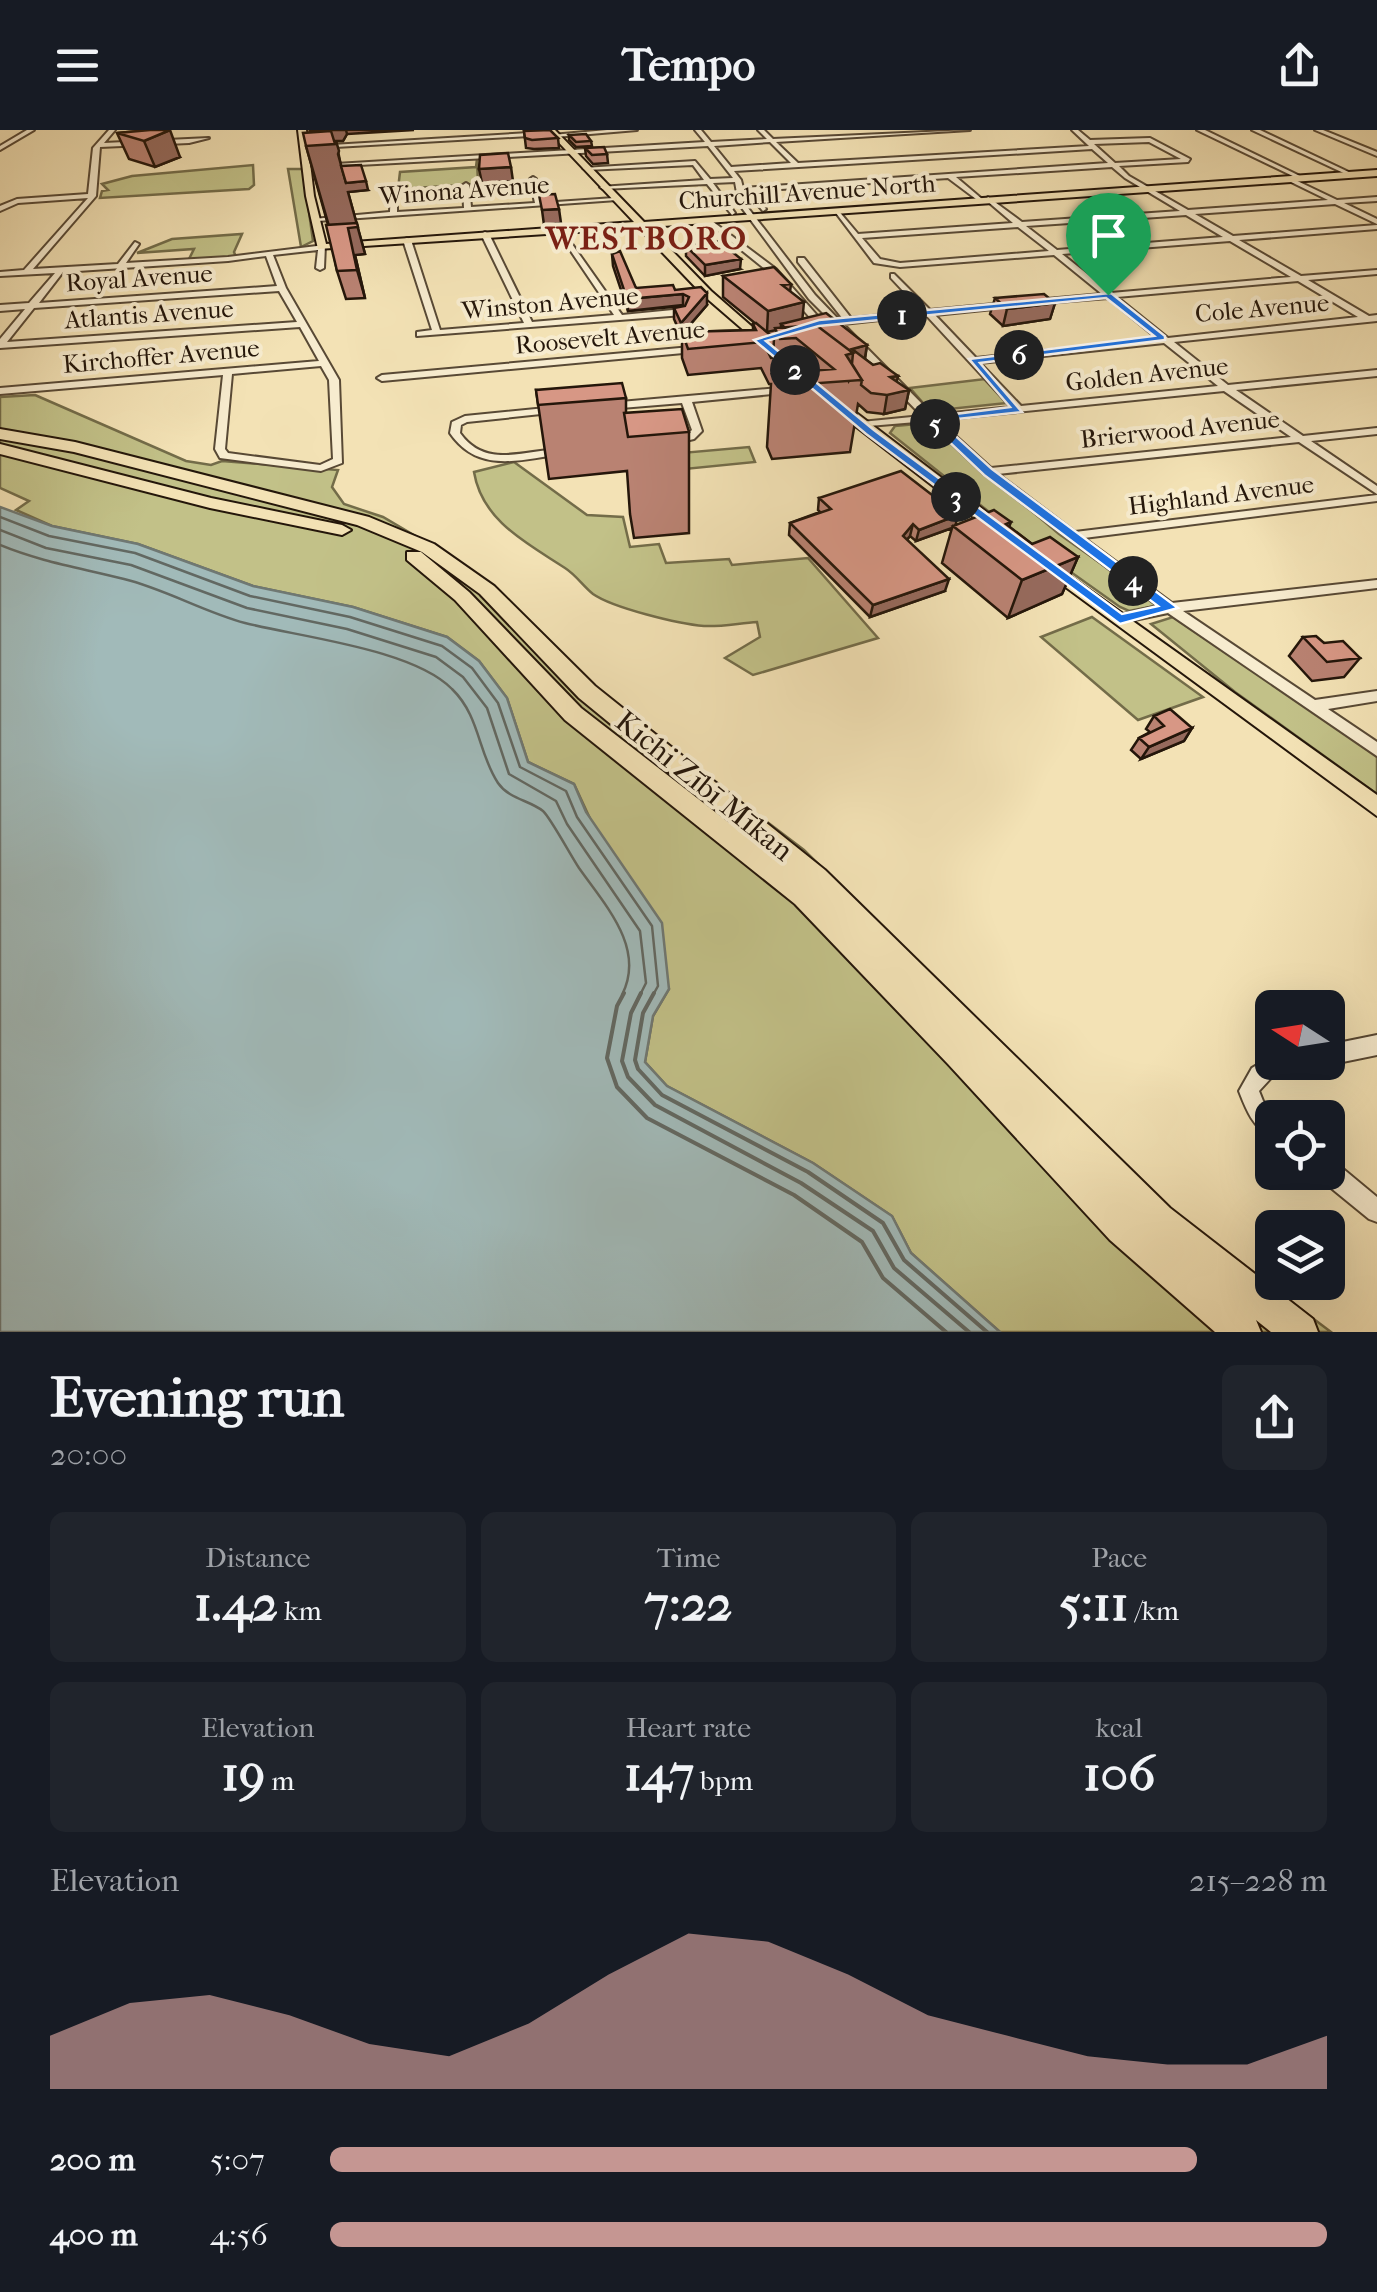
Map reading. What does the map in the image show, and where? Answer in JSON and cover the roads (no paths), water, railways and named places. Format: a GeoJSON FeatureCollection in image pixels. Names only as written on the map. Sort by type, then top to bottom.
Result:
{"type":"FeatureCollection","features":[{"type":"Feature","properties":{"kind":"highway","name":"Kichi Zībī Mīkan"},"geometry":{"type":"LineString","coordinates":[[0,434],[76,447],[363,520],[404,535],[463,571],[504,606],[587,692],[743,814],[816,878],[1147,1210],[1300,1332]]}},
{"type":"Feature","properties":{"kind":"highway","name":"Kichi Zībī Mīkan"},"geometry":{"type":"LineString","coordinates":[[0,449],[195,500],[366,536],[401,549],[431,567],[573,714],[804,896],[960,1053],[1122,1228],[1243,1332]]}},
{"type":"Feature","properties":{"kind":"main road"},"geometry":{"type":"LineString","coordinates":[[302,131],[322,247]]}},
{"type":"Feature","properties":{"kind":"main road"},"geometry":{"type":"LineString","coordinates":[[553,133],[614,200],[777,355]]}},
{"type":"Feature","properties":{"kind":"main road","name":"Churchill Avenue North"},"geometry":{"type":"LineString","coordinates":[[322,247],[638,223],[710,223],[750,216],[1377,173]]}},
{"type":"Feature","properties":{"kind":"main road"},"geometry":{"type":"LineString","coordinates":[[821,392],[1021,546]]}},
{"type":"Feature","properties":{"kind":"main road"},"geometry":{"type":"LineString","coordinates":[[1036,557],[1377,807]]}},
{"type":"Feature","properties":{"kind":"street"},"geometry":{"type":"LineString","coordinates":[[2,146],[31,130]]}},
{"type":"Feature","properties":{"kind":"street"},"geometry":{"type":"LineString","coordinates":[[27,272],[93,196],[98,145],[112,130]]}},
{"type":"Feature","properties":{"kind":"street"},"geometry":{"type":"LineString","coordinates":[[304,147],[634,130]]}},
{"type":"Feature","properties":{"kind":"street"},"geometry":{"type":"LineString","coordinates":[[698,130],[764,209]]}},
{"type":"Feature","properties":{"kind":"street"},"geometry":{"type":"LineString","coordinates":[[760,130],[796,165]]}},
{"type":"Feature","properties":{"kind":"street"},"geometry":{"type":"LineString","coordinates":[[307,166],[967,130]]}},
{"type":"Feature","properties":{"kind":"street"},"geometry":{"type":"LineString","coordinates":[[1075,130],[1148,188],[1374,320]]}},
{"type":"Feature","properties":{"kind":"street"},"geometry":{"type":"LineString","coordinates":[[1200,130],[1301,178]]}},
{"type":"Feature","properties":{"kind":"street"},"geometry":{"type":"LineString","coordinates":[[1255,130],[1352,174]]}},
{"type":"Feature","properties":{"kind":"street"},"geometry":{"type":"LineString","coordinates":[[1318,130],[1377,154]]}},
{"type":"Feature","properties":{"kind":"street"},"geometry":{"type":"LineString","coordinates":[[302,131],[313,132]]}},
{"type":"Feature","properties":{"kind":"street"},"geometry":{"type":"LineString","coordinates":[[729,169],[1144,140],[1188,160],[748,190],[739,199],[750,216],[812,297],[842,320]]}},
{"type":"Feature","properties":{"kind":"street"},"geometry":{"type":"LineString","coordinates":[[98,145],[189,141]]}},
{"type":"Feature","properties":{"kind":"street"},"geometry":{"type":"LineString","coordinates":[[586,168],[694,162],[732,212]]}},
{"type":"Feature","properties":{"kind":"street"},"geometry":{"type":"LineString","coordinates":[[951,177],[1020,224],[1226,388],[1377,495]]}},
{"type":"Feature","properties":{"kind":"street"},"geometry":{"type":"LineString","coordinates":[[533,179],[539,205]]}},
{"type":"Feature","properties":{"kind":"street"},"geometry":{"type":"LineString","coordinates":[[1289,179],[1377,225]]}},
{"type":"Feature","properties":{"kind":"street"},"geometry":{"type":"LineString","coordinates":[[603,187],[738,180]]}},
{"type":"Feature","properties":{"kind":"street"},"geometry":{"type":"LineString","coordinates":[[466,184],[468,210]]}},
{"type":"Feature","properties":{"kind":"street"},"geometry":{"type":"LineString","coordinates":[[393,214],[394,190]]}},
{"type":"Feature","properties":{"kind":"street"},"geometry":{"type":"LineString","coordinates":[[0,208],[17,201],[93,196]]}},
{"type":"Feature","properties":{"kind":"street"},"geometry":{"type":"LineString","coordinates":[[856,236],[1377,198]]}},
{"type":"Feature","properties":{"kind":"street","name":"Winona Avenue"},"geometry":{"type":"LineString","coordinates":[[316,220],[614,200]]}},
{"type":"Feature","properties":{"kind":"street"},"geometry":{"type":"LineString","coordinates":[[479,209],[529,325]]}},
{"type":"Feature","properties":{"kind":"street"},"geometry":{"type":"LineString","coordinates":[[834,210],[876,261],[887,264],[1377,225]]}},
{"type":"Feature","properties":{"kind":"street"},"geometry":{"type":"LineString","coordinates":[[710,223],[774,271],[819,323]]}},
{"type":"Feature","properties":{"kind":"street"},"geometry":{"type":"LineString","coordinates":[[560,229],[619,318]]}},
{"type":"Feature","properties":{"kind":"street"},"geometry":{"type":"LineString","coordinates":[[407,240],[437,333]]}},
{"type":"Feature","properties":{"kind":"street"},"geometry":{"type":"LineString","coordinates":[[120,266],[134,244]]}},
{"type":"Feature","properties":{"kind":"street"},"geometry":{"type":"LineString","coordinates":[[320,268],[322,247]]}},
{"type":"Feature","properties":{"kind":"street","name":"Churchill Avenue North"},"geometry":{"type":"LineString","coordinates":[[0,274],[322,247]]}},
{"type":"Feature","properties":{"kind":"street"},"geometry":{"type":"LineString","coordinates":[[228,370],[220,449],[224,456],[290,466],[334,465],[340,457],[334,386],[282,288],[269,254]]}},
{"type":"Feature","properties":{"kind":"street"},"geometry":{"type":"LineString","coordinates":[[801,260],[842,320],[930,418],[988,472],[1170,608],[1377,750]]}},
{"type":"Feature","properties":{"kind":"street"},"geometry":{"type":"LineString","coordinates":[[0,345],[61,270]]}},
{"type":"Feature","properties":{"kind":"street"},"geometry":{"type":"LineString","coordinates":[[802,328],[842,320],[1377,272]]}},
{"type":"Feature","properties":{"kind":"street"},"geometry":{"type":"LineString","coordinates":[[894,276],[1018,409]]}},
{"type":"Feature","properties":{"kind":"street","name":"Royal Avenue"},"geometry":{"type":"LineString","coordinates":[[0,308],[282,288]]}},
{"type":"Feature","properties":{"kind":"street","name":"Winston Avenue"},"geometry":{"type":"LineString","coordinates":[[420,334],[682,312]]}},
{"type":"Feature","properties":{"kind":"street","name":"Cole Avenue"},"geometry":{"type":"LineString","coordinates":[[973,361],[1162,338],[1374,320]]}},
{"type":"Feature","properties":{"kind":"street","name":"Atlantis Avenue"},"geometry":{"type":"LineString","coordinates":[[0,345],[302,324]]}},
{"type":"Feature","properties":{"kind":"street","name":"Roosevelt Avenue"},"geometry":{"type":"LineString","coordinates":[[382,378],[709,348]]}},
{"type":"Feature","properties":{"kind":"street","name":"Kirchoffer Avenue"},"geometry":{"type":"LineString","coordinates":[[0,390],[325,363]]}},
{"type":"Feature","properties":{"kind":"street","name":"Golden Avenue"},"geometry":{"type":"LineString","coordinates":[[861,425],[1377,373]]}},
{"type":"Feature","properties":{"kind":"street"},"geometry":{"type":"LineString","coordinates":[[595,407],[805,389]]}},
{"type":"Feature","properties":{"kind":"street"},"geometry":{"type":"LineString","coordinates":[[654,442],[690,437],[697,430],[686,400]]}},
{"type":"Feature","properties":{"kind":"street"},"geometry":{"type":"LineString","coordinates":[[577,408],[459,421],[455,428],[457,438],[468,452],[482,458],[578,449]]}},
{"type":"Feature","properties":{"kind":"street","name":"Brierwood Avenue"},"geometry":{"type":"LineString","coordinates":[[988,472],[1377,431]]}},
{"type":"Feature","properties":{"kind":"street","name":"Highland Avenue"},"geometry":{"type":"LineString","coordinates":[[1071,536],[1377,495]]}},
{"type":"Feature","properties":{"kind":"street"},"geometry":{"type":"LineString","coordinates":[[1120,619],[1170,608],[1377,584]]}},
{"type":"Feature","properties":{"kind":"street"},"geometry":{"type":"LineString","coordinates":[[1312,706],[1377,696]]}},
{"type":"Feature","properties":{"kind":"street"},"geometry":{"type":"LineString","coordinates":[[1345,1052],[1377,1046]]}},
{"type":"Feature","properties":{"kind":"street"},"geometry":{"type":"LineString","coordinates":[[1255,1077],[1249,1090],[1255,1105]]}},
{"type":"Feature","properties":{"kind":"street"},"geometry":{"type":"LineString","coordinates":[[1345,1185],[1377,1211]]}},
{"type":"Feature","properties":{"kind":"water"},"geometry":{"type":"Polygon","coordinates":[[[0,507],[52,526],[138,544],[253,586],[353,607],[447,637],[479,661],[507,698],[528,762],[574,784],[586,812],[662,923],[669,989],[653,1016],[645,1062],[667,1086],[813,1163],[892,1216],[911,1253],[1000,1332],[0,1332],[0,507]]]}},
{"type":"Feature","properties":{"kind":"district","name":"WESTBORO"},"geometry":{"type":"Point","coordinates":[647,238]}}]}
